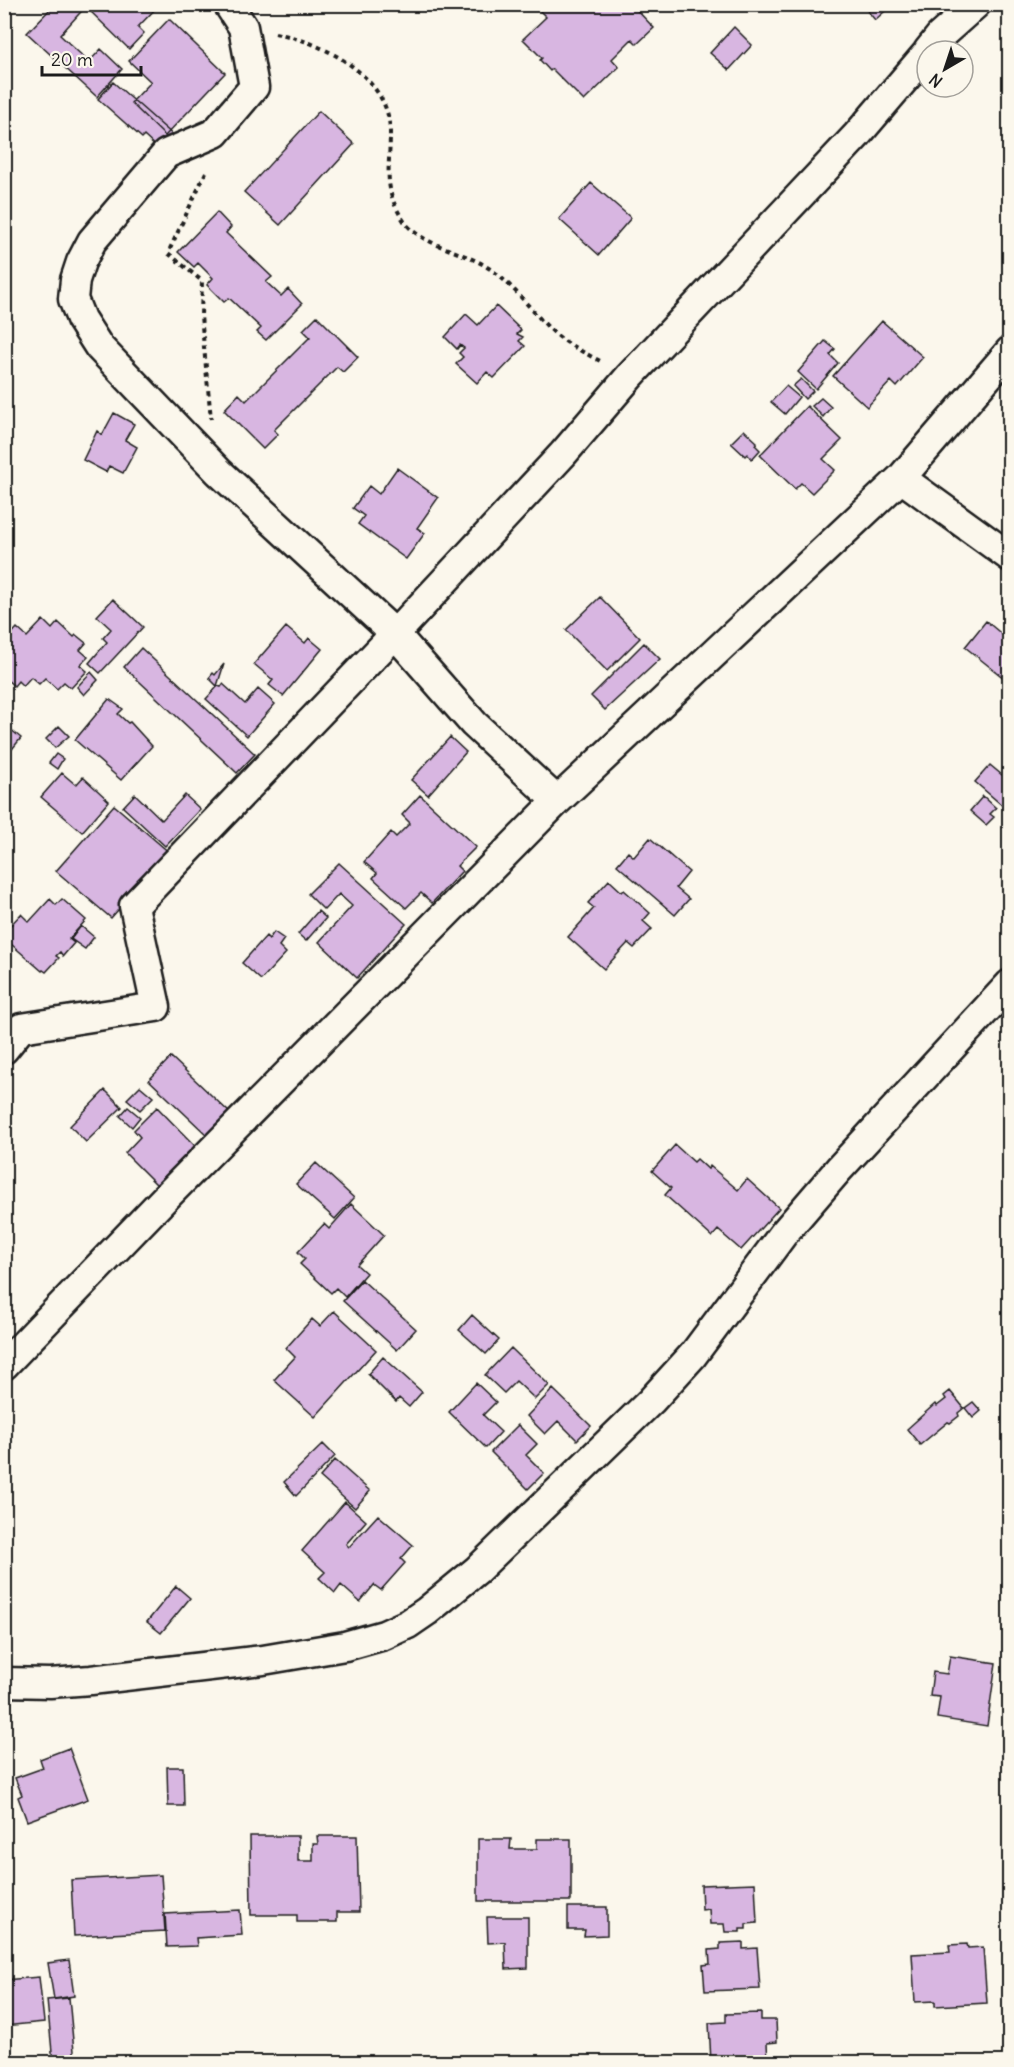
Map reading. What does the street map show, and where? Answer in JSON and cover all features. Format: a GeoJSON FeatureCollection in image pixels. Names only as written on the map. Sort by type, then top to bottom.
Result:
{"type":"FeatureCollection","features":[{"type":"Feature","properties":{"kind":"street"},"geometry":{"type":"LineString","coordinates":[[938,39],[976,4]]}},
{"type":"Feature","properties":{"kind":"street"},"geometry":{"type":"LineString","coordinates":[[236,16],[254,87],[215,133],[166,154],[93,241],[81,262],[75,280],[74,299],[81,319],[99,347],[153,406],[219,472],[395,634],[474,724],[557,801]]}},
{"type":"Feature","properties":{"kind":"street"},"geometry":{"type":"LineString","coordinates":[[4,1049],[21,1028],[156,1007],[134,906],[395,634],[563,454],[629,376],[857,135],[915,67]]}},
{"type":"Feature","properties":{"kind":"street"},"geometry":{"type":"LineString","coordinates":[[4,1365],[164,1199],[557,801],[901,478],[1010,351]]}},
{"type":"Feature","properties":{"kind":"street"},"geometry":{"type":"LineString","coordinates":[[901,478],[1010,557]]}},
{"type":"Feature","properties":{"kind":"street"},"geometry":{"type":"LineString","coordinates":[[4,1682],[50,1683],[91,1680],[275,1658],[345,1646],[384,1635],[428,1611],[477,1570],[651,1401],[693,1355],[784,1233],[839,1169],[1006,999]]}},
{"type":"Feature","properties":{"kind":"path"},"geometry":{"type":"LineString","coordinates":[[236,16],[301,40],[340,59],[358,72],[382,98],[387,112],[390,134],[388,155],[390,187],[394,202],[409,227],[428,241],[471,257],[488,267],[516,290],[536,315],[563,340],[629,376]]}},
{"type":"Feature","properties":{"kind":"path"},"geometry":{"type":"LineString","coordinates":[[211,423],[201,316],[202,281],[168,253],[206,176],[215,133]]}},
{"type":"Feature","properties":{"kind":"building"},"geometry":{"type":"Polygon","coordinates":[[[55,4],[88,4],[60,35],[89,62],[101,49],[122,69],[97,97],[27,33],[55,4]]]}},
{"type":"Feature","properties":{"kind":"building"},"geometry":{"type":"Polygon","coordinates":[[[92,4],[160,4],[138,27],[144,33],[129,49],[88,9],[92,4]]]}},
{"type":"Feature","properties":{"kind":"building"},"geometry":{"type":"Polygon","coordinates":[[[544,4],[631,4],[654,28],[637,44],[632,39],[612,59],[619,67],[584,101],[552,69],[550,71],[540,60],[542,58],[523,39],[546,17],[538,9],[544,4]]]}},
{"type":"Feature","properties":{"kind":"building"},"geometry":{"type":"Polygon","coordinates":[[[862,4],[893,4],[875,20],[862,4]]]}},
{"type":"Feature","properties":{"kind":"building"},"geometry":{"type":"Polygon","coordinates":[[[169,19],[225,73],[165,136],[131,103],[151,82],[129,61],[169,19]]]}},
{"type":"Feature","properties":{"kind":"building"},"geometry":{"type":"Polygon","coordinates":[[[734,27],[752,45],[729,70],[710,53],[734,27]]]}},
{"type":"Feature","properties":{"kind":"building"},"geometry":{"type":"Polygon","coordinates":[[[113,82],[173,135],[159,150],[98,99],[113,82]]]}},
{"type":"Feature","properties":{"kind":"building"},"geometry":{"type":"Polygon","coordinates":[[[319,111],[354,144],[280,225],[244,192],[319,111]]]}},
{"type":"Feature","properties":{"kind":"building"},"geometry":{"type":"Polygon","coordinates":[[[591,183],[631,218],[599,255],[559,219],[591,183]]]}},
{"type":"Feature","properties":{"kind":"building"},"geometry":{"type":"Polygon","coordinates":[[[217,212],[231,227],[226,233],[272,277],[266,282],[281,296],[288,289],[302,304],[266,340],[257,332],[261,328],[229,298],[224,302],[207,285],[213,278],[198,263],[194,267],[178,252],[217,212]]]}},
{"type":"Feature","properties":{"kind":"building"},"geometry":{"type":"Polygon","coordinates":[[[496,306],[521,330],[517,334],[523,337],[519,341],[525,346],[494,378],[487,372],[477,383],[456,364],[463,357],[459,353],[464,348],[460,345],[457,349],[445,337],[466,314],[478,325],[496,306]]]}},
{"type":"Feature","properties":{"kind":"building"},"geometry":{"type":"Polygon","coordinates":[[[317,316],[358,357],[343,372],[337,367],[274,430],[278,434],[263,449],[224,410],[239,394],[246,401],[310,337],[303,330],[317,316]]]}},
{"type":"Feature","properties":{"kind":"building"},"geometry":{"type":"Polygon","coordinates":[[[882,321],[923,357],[897,387],[891,381],[867,407],[833,376],[882,321]]]}},
{"type":"Feature","properties":{"kind":"building"},"geometry":{"type":"Polygon","coordinates":[[[825,341],[835,349],[830,355],[838,363],[816,389],[798,372],[825,341]]]}},
{"type":"Feature","properties":{"kind":"building"},"geometry":{"type":"Polygon","coordinates":[[[801,379],[813,391],[805,399],[793,386],[801,379]]]}},
{"type":"Feature","properties":{"kind":"building"},"geometry":{"type":"Polygon","coordinates":[[[786,386],[799,397],[785,414],[771,402],[786,386]]]}},
{"type":"Feature","properties":{"kind":"building"},"geometry":{"type":"Polygon","coordinates":[[[821,398],[831,407],[823,417],[812,406],[821,398]]]}},
{"type":"Feature","properties":{"kind":"building"},"geometry":{"type":"Polygon","coordinates":[[[807,406],[842,440],[823,459],[835,470],[812,493],[801,483],[795,489],[760,455],[807,406]]]}},
{"type":"Feature","properties":{"kind":"building"},"geometry":{"type":"Polygon","coordinates":[[[114,413],[134,424],[125,440],[137,447],[123,473],[109,466],[106,472],[83,460],[97,431],[102,435],[114,413]]]}},
{"type":"Feature","properties":{"kind":"building"},"geometry":{"type":"Polygon","coordinates":[[[744,430],[757,442],[755,445],[760,450],[752,459],[747,454],[745,456],[731,443],[744,430]]]}},
{"type":"Feature","properties":{"kind":"building"},"geometry":{"type":"Polygon","coordinates":[[[397,468],[438,498],[417,528],[425,533],[406,559],[358,524],[364,516],[353,508],[369,486],[379,494],[397,468]]]}},
{"type":"Feature","properties":{"kind":"building"},"geometry":{"type":"Polygon","coordinates":[[[600,597],[640,638],[607,671],[566,630],[600,597]]]}},
{"type":"Feature","properties":{"kind":"building"},"geometry":{"type":"Polygon","coordinates":[[[113,599],[143,627],[100,673],[89,663],[107,642],[103,638],[111,629],[97,616],[113,599]]]}},
{"type":"Feature","properties":{"kind":"building"},"geometry":{"type":"Polygon","coordinates":[[[43,620],[52,629],[58,622],[74,637],[76,635],[86,643],[80,650],[88,657],[80,665],[87,671],[71,688],[64,682],[57,689],[45,678],[39,684],[31,677],[23,686],[18,681],[14,686],[6,679],[4,681],[4,642],[17,628],[27,637],[43,620]]]}},
{"type":"Feature","properties":{"kind":"building"},"geometry":{"type":"Polygon","coordinates":[[[986,621],[1010,641],[1010,683],[965,647],[986,621]]]}},
{"type":"Feature","properties":{"kind":"building"},"geometry":{"type":"Polygon","coordinates":[[[286,627],[305,643],[309,638],[322,649],[283,696],[269,685],[273,680],[254,664],[286,627]]]}},
{"type":"Feature","properties":{"kind":"building"},"geometry":{"type":"Polygon","coordinates":[[[644,643],[660,659],[605,710],[591,696],[644,643]]]}},
{"type":"Feature","properties":{"kind":"building"},"geometry":{"type":"Polygon","coordinates":[[[141,648],[255,754],[237,773],[124,667],[141,648]]]}},
{"type":"Feature","properties":{"kind":"building"},"geometry":{"type":"Polygon","coordinates":[[[224,664],[217,686],[209,678],[213,673],[215,675],[224,664]]]}},
{"type":"Feature","properties":{"kind":"building"},"geometry":{"type":"Polygon","coordinates":[[[91,672],[98,680],[84,695],[77,687],[91,672]]]}},
{"type":"Feature","properties":{"kind":"building"},"geometry":{"type":"Polygon","coordinates":[[[223,684],[245,704],[258,689],[275,704],[247,736],[206,699],[218,686],[221,687],[223,684]]]}},
{"type":"Feature","properties":{"kind":"building"},"geometry":{"type":"Polygon","coordinates":[[[109,699],[123,709],[118,714],[128,723],[130,722],[152,746],[121,780],[75,740],[109,699]]]}},
{"type":"Feature","properties":{"kind":"building"},"geometry":{"type":"Polygon","coordinates":[[[4,724],[21,738],[4,759],[4,724]]]}},
{"type":"Feature","properties":{"kind":"building"},"geometry":{"type":"Polygon","coordinates":[[[59,726],[69,736],[55,748],[46,739],[59,726]]]}},
{"type":"Feature","properties":{"kind":"building"},"geometry":{"type":"Polygon","coordinates":[[[450,737],[466,752],[428,795],[411,780],[450,737]]]}},
{"type":"Feature","properties":{"kind":"building"},"geometry":{"type":"Polygon","coordinates":[[[56,754],[63,759],[57,769],[49,763],[56,754]]]}},
{"type":"Feature","properties":{"kind":"building"},"geometry":{"type":"Polygon","coordinates":[[[990,765],[1002,775],[1010,766],[1010,812],[975,782],[990,765]]]}},
{"type":"Feature","properties":{"kind":"building"},"geometry":{"type":"Polygon","coordinates":[[[62,773],[76,785],[83,777],[109,801],[82,832],[41,797],[62,773]]]}},
{"type":"Feature","properties":{"kind":"building"},"geometry":{"type":"Polygon","coordinates":[[[135,794],[162,820],[185,795],[200,809],[165,846],[123,807],[135,794]]]}},
{"type":"Feature","properties":{"kind":"building"},"geometry":{"type":"Polygon","coordinates":[[[420,795],[476,847],[457,866],[462,871],[432,903],[421,893],[406,908],[373,878],[377,873],[364,862],[391,832],[396,837],[410,823],[402,815],[420,795]]]}},
{"type":"Feature","properties":{"kind":"building"},"geometry":{"type":"Polygon","coordinates":[[[983,796],[996,808],[990,814],[994,817],[986,825],[970,811],[983,796]]]}},
{"type":"Feature","properties":{"kind":"building"},"geometry":{"type":"Polygon","coordinates":[[[114,805],[171,854],[146,878],[111,918],[56,871],[114,805]]]}},
{"type":"Feature","properties":{"kind":"building"},"geometry":{"type":"Polygon","coordinates":[[[650,838],[689,872],[676,888],[689,899],[675,915],[617,865],[628,852],[634,857],[650,838]]]}},
{"type":"Feature","properties":{"kind":"building"},"geometry":{"type":"Polygon","coordinates":[[[339,863],[406,924],[357,978],[319,942],[352,906],[339,894],[324,910],[308,894],[339,863]]]}},
{"type":"Feature","properties":{"kind":"building"},"geometry":{"type":"Polygon","coordinates":[[[609,880],[650,913],[643,921],[652,929],[634,948],[628,943],[604,969],[568,937],[594,908],[588,903],[609,880]]]}},
{"type":"Feature","properties":{"kind":"building"},"geometry":{"type":"Polygon","coordinates":[[[50,899],[56,905],[62,899],[86,920],[69,939],[74,943],[63,956],[60,952],[56,956],[59,958],[46,972],[4,938],[4,932],[21,914],[29,922],[50,899]]]}},
{"type":"Feature","properties":{"kind":"building"},"geometry":{"type":"Polygon","coordinates":[[[318,911],[326,918],[306,941],[298,934],[318,911]]]}},
{"type":"Feature","properties":{"kind":"building"},"geometry":{"type":"Polygon","coordinates":[[[81,926],[94,937],[85,949],[71,939],[81,926]]]}},
{"type":"Feature","properties":{"kind":"building"},"geometry":{"type":"Polygon","coordinates":[[[274,932],[284,939],[279,946],[286,953],[261,980],[242,963],[266,936],[269,939],[274,932]]]}},
{"type":"Feature","properties":{"kind":"building"},"geometry":{"type":"Polygon","coordinates":[[[171,1057],[230,1113],[208,1136],[149,1080],[171,1057]]]}},
{"type":"Feature","properties":{"kind":"building"},"geometry":{"type":"Polygon","coordinates":[[[140,1086],[153,1097],[140,1110],[127,1099],[140,1086]]]}},
{"type":"Feature","properties":{"kind":"building"},"geometry":{"type":"Polygon","coordinates":[[[105,1090],[122,1107],[86,1142],[70,1126],[105,1090]]]}},
{"type":"Feature","properties":{"kind":"building"},"geometry":{"type":"Polygon","coordinates":[[[128,1107],[140,1117],[132,1127],[120,1116],[128,1107]]]}},
{"type":"Feature","properties":{"kind":"building"},"geometry":{"type":"Polygon","coordinates":[[[157,1107],[198,1149],[165,1193],[125,1153],[140,1137],[134,1130],[157,1107]]]}},
{"type":"Feature","properties":{"kind":"building"},"geometry":{"type":"Polygon","coordinates":[[[675,1145],[694,1162],[697,1159],[708,1169],[710,1166],[738,1190],[747,1179],[779,1208],[741,1250],[718,1230],[712,1237],[665,1195],[671,1188],[652,1171],[675,1145]]]}},
{"type":"Feature","properties":{"kind":"building"},"geometry":{"type":"Polygon","coordinates":[[[316,1163],[354,1198],[335,1219],[296,1184],[316,1163]]]}},
{"type":"Feature","properties":{"kind":"building"},"geometry":{"type":"Polygon","coordinates":[[[351,1204],[384,1235],[357,1265],[366,1273],[345,1297],[336,1288],[331,1293],[300,1264],[305,1259],[298,1252],[324,1224],[329,1229],[351,1204]]]}},
{"type":"Feature","properties":{"kind":"building"},"geometry":{"type":"Polygon","coordinates":[[[362,1280],[416,1329],[397,1350],[343,1301],[362,1280]]]}},
{"type":"Feature","properties":{"kind":"building"},"geometry":{"type":"Polygon","coordinates":[[[334,1311],[376,1350],[315,1417],[274,1380],[295,1357],[286,1348],[312,1319],[320,1326],[334,1311]]]}},
{"type":"Feature","properties":{"kind":"building"},"geometry":{"type":"Polygon","coordinates":[[[472,1315],[499,1340],[486,1354],[459,1330],[472,1315]]]}},
{"type":"Feature","properties":{"kind":"building"},"geometry":{"type":"Polygon","coordinates":[[[511,1348],[549,1385],[535,1399],[516,1381],[504,1393],[485,1375],[511,1348]]]}},
{"type":"Feature","properties":{"kind":"building"},"geometry":{"type":"Polygon","coordinates":[[[383,1357],[422,1392],[409,1407],[399,1398],[396,1402],[368,1374],[383,1357]]]}},
{"type":"Feature","properties":{"kind":"building"},"geometry":{"type":"Polygon","coordinates":[[[476,1383],[496,1402],[483,1415],[501,1432],[486,1448],[449,1412],[476,1383]]]}},
{"type":"Feature","properties":{"kind":"building"},"geometry":{"type":"Polygon","coordinates":[[[553,1389],[591,1426],[577,1440],[558,1421],[545,1434],[527,1416],[553,1389]]]}},
{"type":"Feature","properties":{"kind":"building"},"geometry":{"type":"Polygon","coordinates":[[[950,1391],[964,1408],[958,1413],[959,1416],[920,1445],[907,1429],[935,1404],[937,1406],[946,1399],[944,1396],[950,1391]]]}},
{"type":"Feature","properties":{"kind":"building"},"geometry":{"type":"Polygon","coordinates":[[[973,1402],[981,1411],[973,1418],[965,1408],[973,1402]]]}},
{"type":"Feature","properties":{"kind":"building"},"geometry":{"type":"Polygon","coordinates":[[[518,1425],[537,1444],[526,1455],[544,1473],[528,1489],[491,1452],[518,1425]]]}},
{"type":"Feature","properties":{"kind":"building"},"geometry":{"type":"Polygon","coordinates":[[[323,1444],[335,1456],[296,1496],[284,1482],[323,1444]]]}},
{"type":"Feature","properties":{"kind":"building"},"geometry":{"type":"Polygon","coordinates":[[[335,1460],[370,1491],[355,1508],[320,1477],[335,1460]]]}},
{"type":"Feature","properties":{"kind":"building"},"geometry":{"type":"Polygon","coordinates":[[[345,1502],[366,1521],[346,1544],[349,1547],[378,1515],[413,1545],[401,1559],[405,1563],[381,1590],[374,1585],[360,1602],[341,1585],[335,1593],[319,1578],[325,1572],[302,1551],[345,1502]]]}},
{"type":"Feature","properties":{"kind":"building"},"geometry":{"type":"Polygon","coordinates":[[[176,1586],[190,1598],[161,1633],[147,1622],[176,1586]]]}},
{"type":"Feature","properties":{"kind":"building"},"geometry":{"type":"Polygon","coordinates":[[[950,1656],[996,1663],[987,1726],[937,1718],[940,1697],[930,1696],[933,1672],[947,1674],[950,1656]]]}},
{"type":"Feature","properties":{"kind":"building"},"geometry":{"type":"Polygon","coordinates":[[[69,1748],[88,1799],[27,1821],[18,1797],[22,1795],[15,1778],[43,1768],[40,1759],[69,1748]]]}},
{"type":"Feature","properties":{"kind":"building"},"geometry":{"type":"Polygon","coordinates":[[[167,1767],[183,1767],[184,1806],[168,1806],[167,1767]]]}},
{"type":"Feature","properties":{"kind":"building"},"geometry":{"type":"Polygon","coordinates":[[[250,1836],[298,1836],[298,1861],[313,1861],[313,1844],[318,1844],[317,1836],[357,1836],[359,1912],[337,1912],[337,1922],[297,1922],[297,1915],[251,1915],[250,1836]]]}},
{"type":"Feature","properties":{"kind":"building"},"geometry":{"type":"Polygon","coordinates":[[[478,1839],[511,1839],[510,1849],[537,1849],[537,1839],[571,1839],[571,1901],[478,1901],[478,1839]]]}},
{"type":"Feature","properties":{"kind":"building"},"geometry":{"type":"Polygon","coordinates":[[[161,1875],[165,1931],[74,1936],[71,1880],[161,1875]]]}},
{"type":"Feature","properties":{"kind":"building"},"geometry":{"type":"Polygon","coordinates":[[[755,1883],[757,1923],[746,1924],[746,1929],[740,1929],[740,1932],[725,1932],[724,1924],[710,1924],[709,1909],[702,1910],[701,1885],[755,1883]]]}},
{"type":"Feature","properties":{"kind":"building"},"geometry":{"type":"Polygon","coordinates":[[[568,1907],[607,1907],[607,1935],[584,1936],[585,1930],[568,1930],[568,1907]]]}},
{"type":"Feature","properties":{"kind":"building"},"geometry":{"type":"Polygon","coordinates":[[[240,1910],[242,1935],[196,1938],[197,1946],[167,1947],[165,1914],[240,1910]]]}},
{"type":"Feature","properties":{"kind":"building"},"geometry":{"type":"Polygon","coordinates":[[[487,1917],[528,1917],[528,1968],[506,1969],[505,1942],[488,1943],[487,1917]]]}},
{"type":"Feature","properties":{"kind":"building"},"geometry":{"type":"Polygon","coordinates":[[[743,1942],[743,1949],[757,1948],[760,1989],[705,1991],[703,1965],[710,1964],[709,1950],[720,1949],[720,1943],[743,1942]]]}},
{"type":"Feature","properties":{"kind":"building"},"geometry":{"type":"Polygon","coordinates":[[[967,1944],[968,1948],[983,1947],[987,2003],[935,2006],[935,2001],[915,2002],[912,1954],[950,1952],[949,1945],[967,1944]]]}},
{"type":"Feature","properties":{"kind":"building"},"geometry":{"type":"Polygon","coordinates":[[[69,1960],[74,1996],[54,1999],[48,1963],[69,1960]]]}},
{"type":"Feature","properties":{"kind":"building"},"geometry":{"type":"Polygon","coordinates":[[[39,1977],[44,2022],[4,2026],[4,1980],[39,1977]]]}},
{"type":"Feature","properties":{"kind":"building"},"geometry":{"type":"Polygon","coordinates":[[[69,1998],[75,2062],[53,2062],[47,2000],[69,1998]]]}},
{"type":"Feature","properties":{"kind":"building"},"geometry":{"type":"Polygon","coordinates":[[[761,2013],[761,2020],[776,2020],[777,2042],[767,2043],[768,2062],[711,2062],[709,2023],[726,2022],[726,2014],[761,2013]]]}}]}
